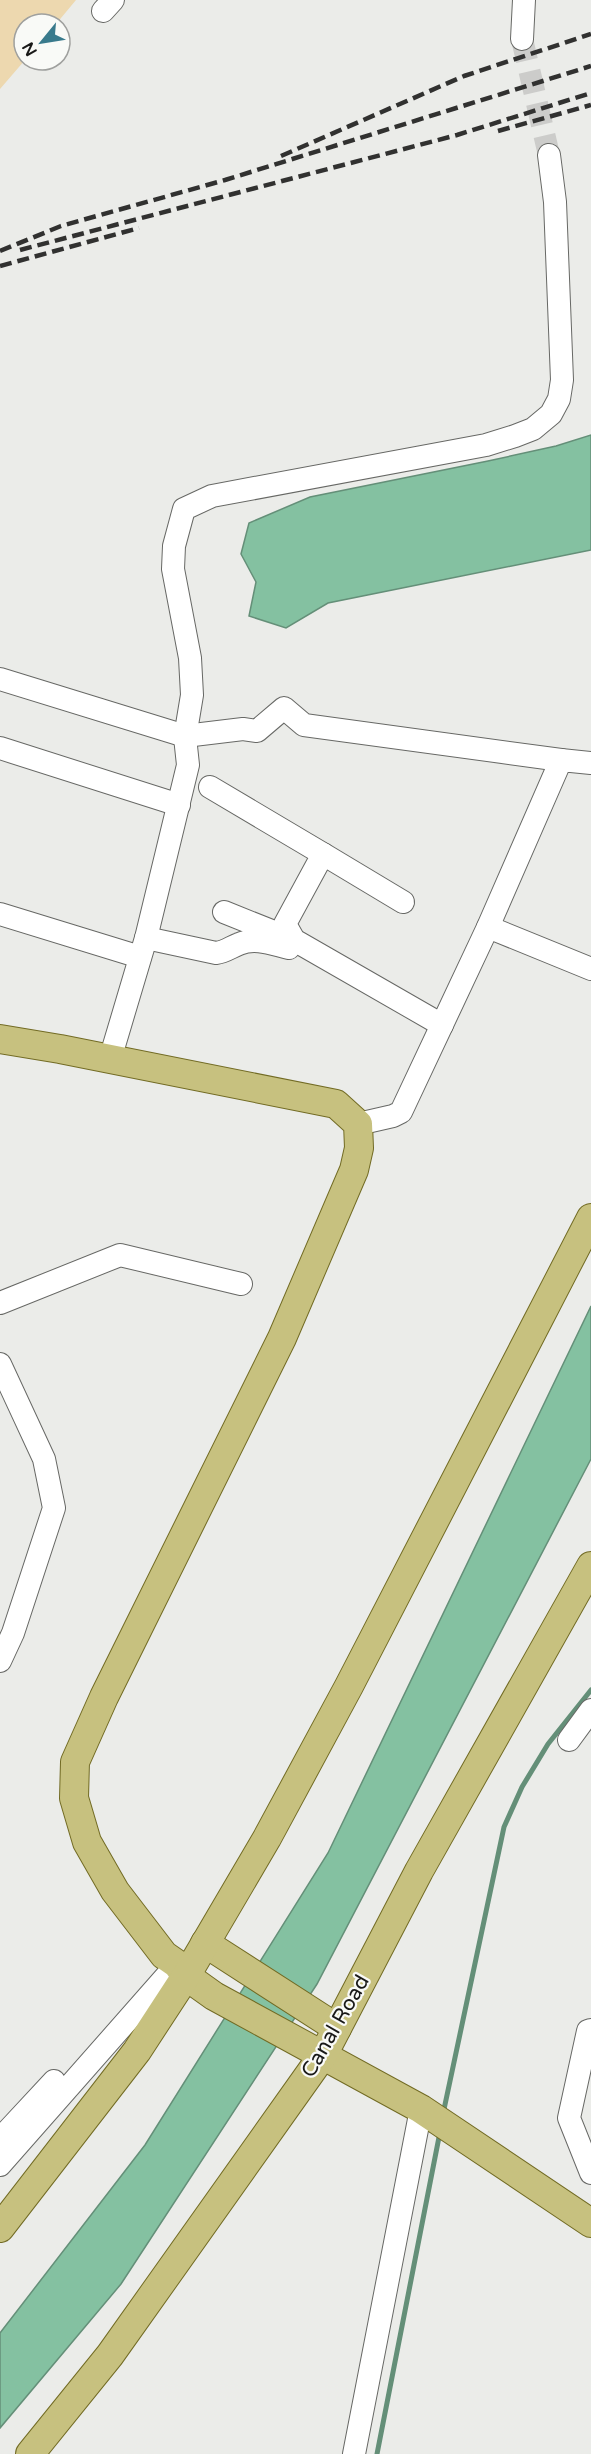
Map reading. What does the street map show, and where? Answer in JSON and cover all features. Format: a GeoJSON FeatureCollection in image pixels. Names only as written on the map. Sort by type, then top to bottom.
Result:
{"type":"FeatureCollection","features":[{"type":"Feature","properties":{"kind":"main road"},"geometry":{"type":"LineString","coordinates":[[0,1039],[336,1104],[358,1124],[359,1148],[354,1170],[282,1338],[104,1696],[75,1762],[74,1798],[87,1842],[115,1891],[176,1965],[214,1996],[433,2118],[591,2223]]}},
{"type":"Feature","properties":{"kind":"main road"},"geometry":{"type":"LineString","coordinates":[[0,2228],[137,2051],[176,1965],[205,1943],[267,1838],[350,1686],[591,1218]]}},
{"type":"Feature","properties":{"kind":"main road","name":"Canal Road"},"geometry":{"type":"LineString","coordinates":[[30,2454],[110,2355],[316,2051],[337,2028],[419,1871],[591,1566]]}},
{"type":"Feature","properties":{"kind":"main road"},"geometry":{"type":"LineString","coordinates":[[205,1943],[337,2028]]}},
{"type":"Feature","properties":{"kind":"street"},"geometry":{"type":"LineString","coordinates":[[522,39],[524,0]]}},
{"type":"Feature","properties":{"kind":"street"},"geometry":{"type":"LineString","coordinates":[[110,1059],[143,947],[188,765],[185,736],[192,695],[190,657],[172,569],[174,546],[184,509],[212,496],[486,445],[533,429],[551,414],[559,399],[562,380],[555,202],[549,155]]}},
{"type":"Feature","properties":{"kind":"street"},"geometry":{"type":"LineString","coordinates":[[0,679],[185,736],[243,729],[257,731],[284,708],[304,725],[591,763]]}},
{"type":"Feature","properties":{"kind":"street"},"geometry":{"type":"LineString","coordinates":[[0,748],[179,805]]}},
{"type":"Feature","properties":{"kind":"street"},"geometry":{"type":"LineString","coordinates":[[358,1124],[401,1112],[488,927],[561,760]]}},
{"type":"Feature","properties":{"kind":"street"},"geometry":{"type":"LineString","coordinates":[[210,787],[403,902]]}},
{"type":"Feature","properties":{"kind":"street"},"geometry":{"type":"LineString","coordinates":[[294,940],[285,924],[323,854]]}},
{"type":"Feature","properties":{"kind":"street"},"geometry":{"type":"LineString","coordinates":[[224,912],[294,940],[442,1025]]}},
{"type":"Feature","properties":{"kind":"street"},"geometry":{"type":"LineString","coordinates":[[0,914],[143,947],[216,953],[256,940],[289,948],[294,940]]}},
{"type":"Feature","properties":{"kind":"street"},"geometry":{"type":"LineString","coordinates":[[488,927],[591,969]]}},
{"type":"Feature","properties":{"kind":"street"},"geometry":{"type":"LineString","coordinates":[[0,1303],[120,1255],[241,1284]]}},
{"type":"Feature","properties":{"kind":"street"},"geometry":{"type":"LineString","coordinates":[[0,1364],[44,1459],[54,1508],[13,1633],[0,1661]]}},
{"type":"Feature","properties":{"kind":"street"},"geometry":{"type":"LineString","coordinates":[[569,1740],[591,1710]]}},
{"type":"Feature","properties":{"kind":"street"},"geometry":{"type":"LineString","coordinates":[[0,2139],[72,2061],[176,1965]]}},
{"type":"Feature","properties":{"kind":"street"},"geometry":{"type":"LineString","coordinates":[[0,2165],[176,1965]]}},
{"type":"Feature","properties":{"kind":"street"},"geometry":{"type":"LineString","coordinates":[[591,2030],[588,2031],[569,2118],[591,2173]]}},
{"type":"Feature","properties":{"kind":"street"},"geometry":{"type":"LineString","coordinates":[[354,2454],[433,2118]]}},
{"type":"Feature","properties":{"kind":"shaded area"},"geometry":{"type":"Polygon","coordinates":[[[0,0],[76,0],[66,12],[12,12],[12,72],[15,72],[0,89],[0,0]]]}},
{"type":"Feature","properties":{"kind":"shaded area"},"geometry":{"type":"Polygon","coordinates":[[[591,435],[591,550],[328,603],[286,628],[249,616],[256,582],[241,554],[249,523],[310,497],[556,446],[591,435]]]}},
{"type":"Feature","properties":{"kind":"shaded area"},"geometry":{"type":"Polygon","coordinates":[[[591,1306],[591,1459],[317,1984],[121,2284],[0,2428],[0,2333],[145,2145],[328,1853],[591,1306]]]}},
{"type":"Feature","properties":{"kind":"waterway"},"geometry":{"type":"LineString","coordinates":[[443,2114],[504,1827],[522,1787],[548,1744],[591,1690]]}},
{"type":"Feature","properties":{"kind":"waterway"},"geometry":{"type":"LineString","coordinates":[[377,2454],[440,2132]]}},
{"type":"Feature","properties":{"kind":"tunnel"},"geometry":{"type":"LineString","coordinates":[[522,39],[549,155]]}},
{"type":"Feature","properties":{"kind":"railway"},"geometry":{"type":"LineString","coordinates":[[281,156],[464,76],[591,34]]}},
{"type":"Feature","properties":{"kind":"railway"},"geometry":{"type":"LineString","coordinates":[[0,251],[61,226],[225,180],[591,66]]}},
{"type":"Feature","properties":{"kind":"railway"},"geometry":{"type":"LineString","coordinates":[[20,250],[457,135],[591,93]]}},
{"type":"Feature","properties":{"kind":"railway"},"geometry":{"type":"LineString","coordinates":[[498,131],[591,105]]}},
{"type":"Feature","properties":{"kind":"railway"},"geometry":{"type":"LineString","coordinates":[[0,266],[139,228]]}}]}
